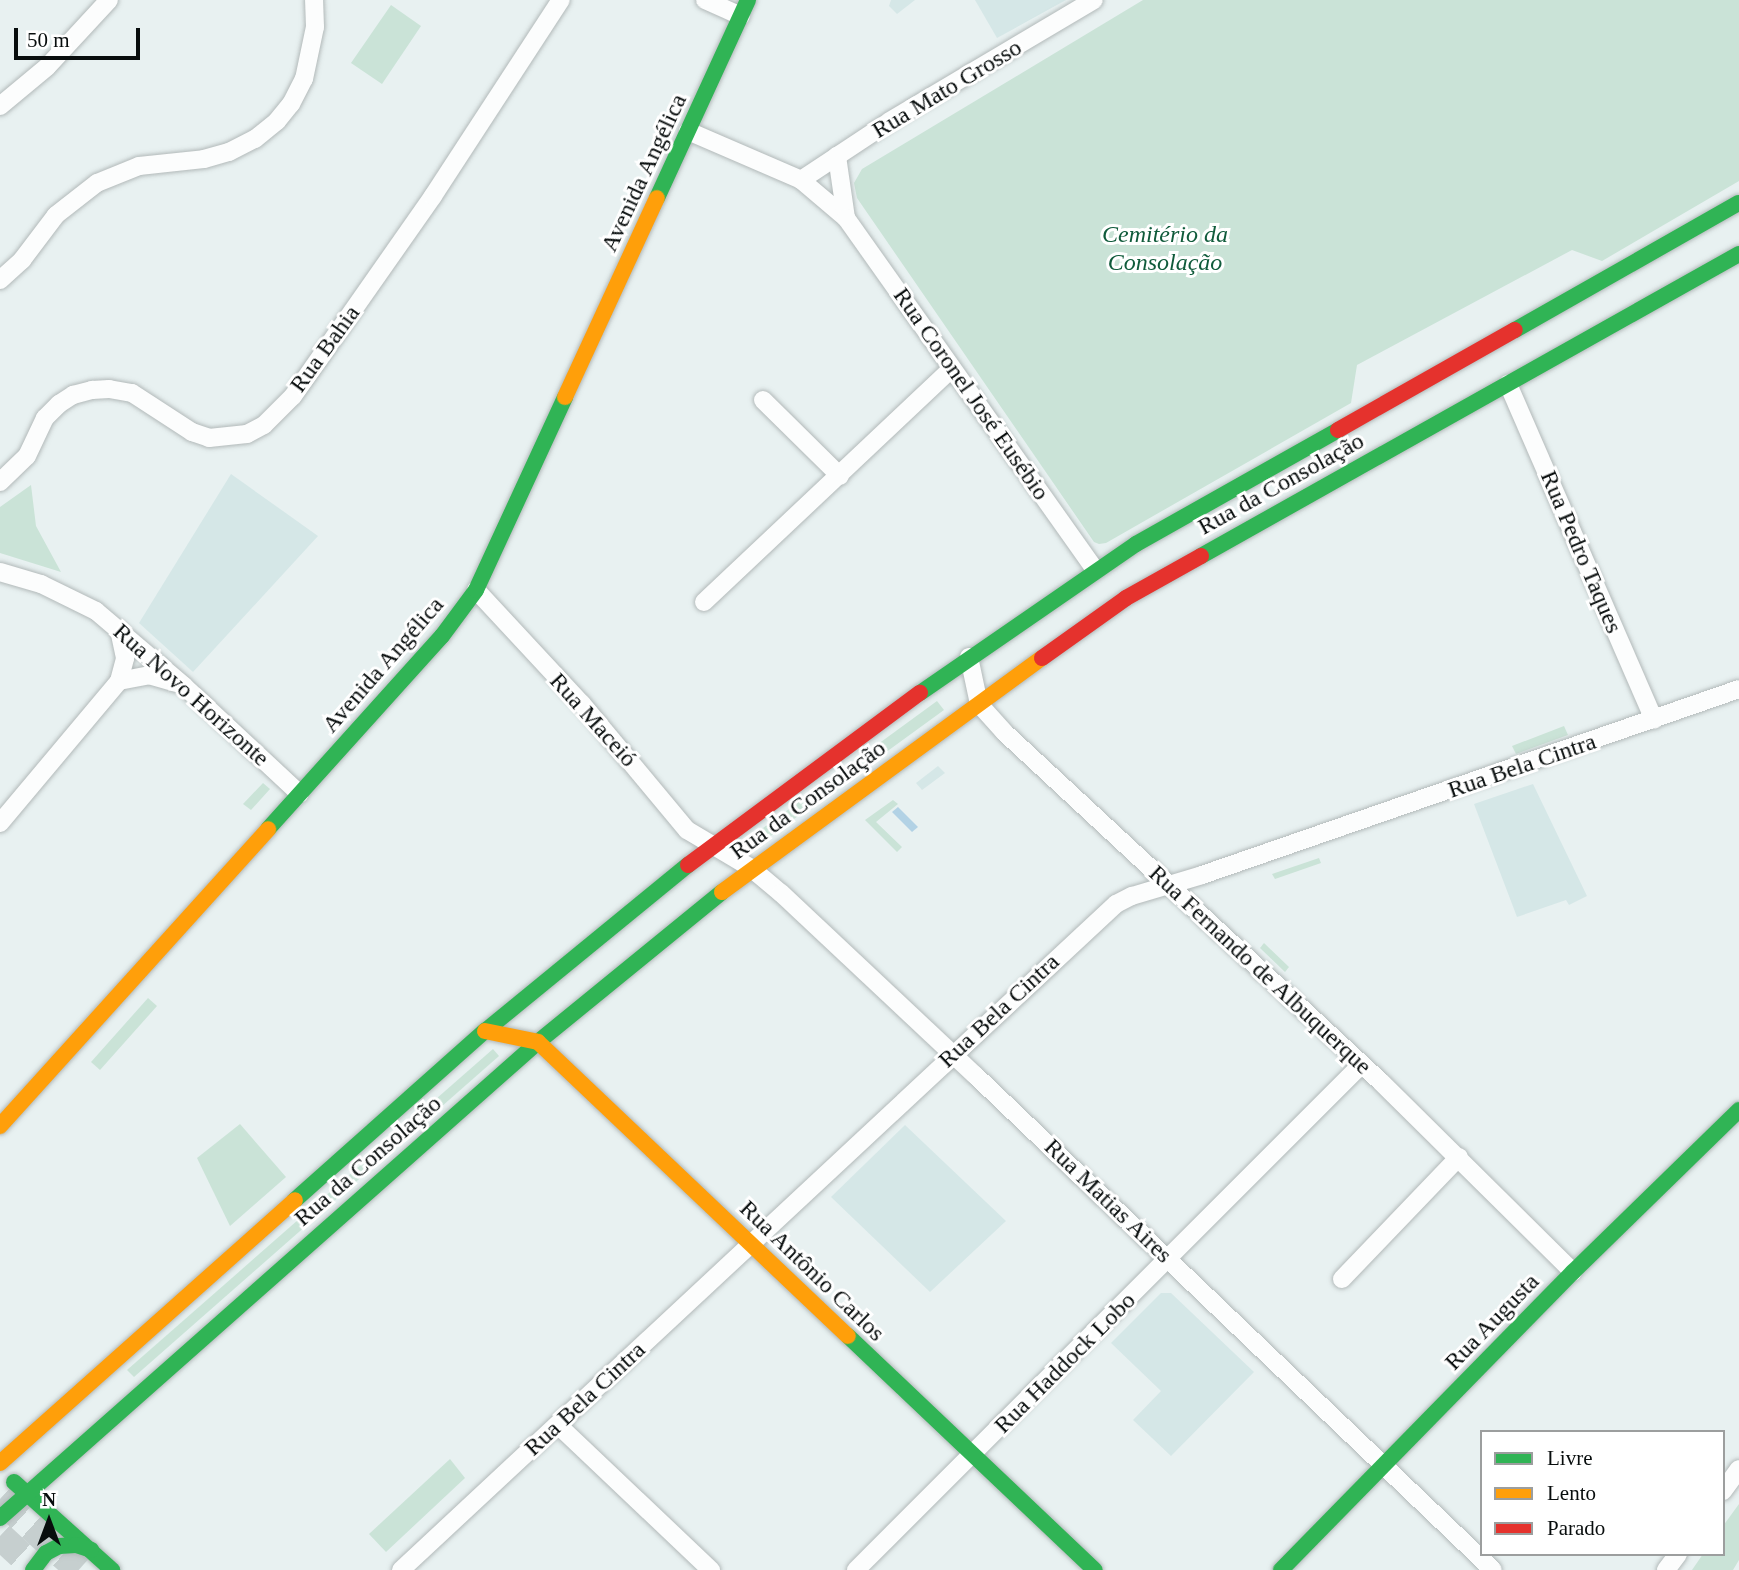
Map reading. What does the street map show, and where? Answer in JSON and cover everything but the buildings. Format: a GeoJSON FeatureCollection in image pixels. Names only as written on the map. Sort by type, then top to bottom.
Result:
{"type":"FeatureCollection","features":[{"type":"Feature","properties":{"kind":"main road","name":"Avenida Angélica"},"geometry":{"type":"LineString","coordinates":[[0,1126],[442,636],[476,590],[745,8]]}},
{"type":"Feature","properties":{"kind":"main road","name":"Rua da Consolação"},"geometry":{"type":"LineString","coordinates":[[0,1466],[485,1031],[714,844],[969,657],[1095,570],[1739,203]]}},
{"type":"Feature","properties":{"kind":"main road","name":"Rua da Consolação"},"geometry":{"type":"LineString","coordinates":[[0,1518],[538,1042],[751,868],[1126,598],[1508,384],[1620,307],[1739,254]]}},
{"type":"Feature","properties":{"kind":"main road"},"geometry":{"type":"LineString","coordinates":[[1602,281],[1620,307]]}},
{"type":"Feature","properties":{"kind":"main road"},"geometry":{"type":"LineString","coordinates":[[485,1031],[538,1042]]}},
{"type":"Feature","properties":{"kind":"main road","name":"Rua Antônio Carlos"},"geometry":{"type":"LineString","coordinates":[[538,1042],[1095,1570]]}},
{"type":"Feature","properties":{"kind":"main road","name":"Rua Augusta"},"geometry":{"type":"LineString","coordinates":[[1281,1570],[1573,1272],[1739,1110]]}},
{"type":"Feature","properties":{"kind":"main road"},"geometry":{"type":"LineString","coordinates":[[0,1466],[27,1494],[112,1570]]}},
{"type":"Feature","properties":{"kind":"main road"},"geometry":{"type":"LineString","coordinates":[[33,1570],[46,1553],[60,1546],[76,1545],[91,1550]]}},
{"type":"Feature","properties":{"kind":"street"},"geometry":{"type":"LineString","coordinates":[[0,106],[47,66],[109,0]]}},
{"type":"Feature","properties":{"kind":"street"},"geometry":{"type":"LineString","coordinates":[[0,280],[23,260],[56,215],[97,183],[139,166],[204,159],[229,152],[255,139],[277,121],[291,104],[304,79],[315,26],[314,0]]}},
{"type":"Feature","properties":{"kind":"street","name":"Rua Bahia"},"geometry":{"type":"LineString","coordinates":[[0,482],[27,456],[40,426],[59,404],[73,395],[92,390],[109,388],[132,393],[192,432],[209,438],[247,434],[264,425],[293,396],[433,196],[561,0]]}},
{"type":"Feature","properties":{"kind":"street"},"geometry":{"type":"LineString","coordinates":[[705,0],[745,8]]}},
{"type":"Feature","properties":{"kind":"street","name":"Rua Mato Grosso"},"geometry":{"type":"LineString","coordinates":[[801,180],[890,121],[1094,0]]}},
{"type":"Feature","properties":{"kind":"street","name":"Rua Coronel José Eusébio"},"geometry":{"type":"LineString","coordinates":[[688,131],[801,180],[846,218],[1095,570]]}},
{"type":"Feature","properties":{"kind":"street","name":"Rua Coronel José Eusébio"},"geometry":{"type":"LineString","coordinates":[[837,156],[846,218]]}},
{"type":"Feature","properties":{"kind":"street"},"geometry":{"type":"LineString","coordinates":[[704,602],[951,369]]}},
{"type":"Feature","properties":{"kind":"street","name":"Rua Pedro Taques"},"geometry":{"type":"LineString","coordinates":[[1508,384],[1654,720]]}},
{"type":"Feature","properties":{"kind":"street"},"geometry":{"type":"LineString","coordinates":[[763,400],[840,476]]}},
{"type":"Feature","properties":{"kind":"street","name":"Rua Novo Horizonte"},"geometry":{"type":"LineString","coordinates":[[0,572],[67,596],[96,611],[119,628],[300,794]]}},
{"type":"Feature","properties":{"kind":"street","name":"Rua Maceió"},"geometry":{"type":"LineString","coordinates":[[476,590],[582,704],[687,830],[714,844]]}},
{"type":"Feature","properties":{"kind":"street"},"geometry":{"type":"LineString","coordinates":[[0,822],[119,681],[125,659],[119,628]]}},
{"type":"Feature","properties":{"kind":"street","name":"Rua Fernando de Albuquerque"},"geometry":{"type":"LineString","coordinates":[[969,657],[979,704],[1004,732],[1459,1157],[1573,1272]]}},
{"type":"Feature","properties":{"kind":"street"},"geometry":{"type":"LineString","coordinates":[[119,681],[149,676],[184,686]]}},
{"type":"Feature","properties":{"kind":"street","name":"Rua Bela Cintra"},"geometry":{"type":"LineString","coordinates":[[401,1570],[1100,916],[1132,896],[1739,689]]}},
{"type":"Feature","properties":{"kind":"street","name":"Rua Matias Aires"},"geometry":{"type":"LineString","coordinates":[[714,844],[751,868],[953,1055],[1493,1570]]}},
{"type":"Feature","properties":{"kind":"street","name":"Rua Haddock Lobo"},"geometry":{"type":"LineString","coordinates":[[856,1570],[1361,1065]]}},
{"type":"Feature","properties":{"kind":"street"},"geometry":{"type":"LineString","coordinates":[[1342,1279],[1459,1157]]}},
{"type":"Feature","properties":{"kind":"street"},"geometry":{"type":"LineString","coordinates":[[558,1425],[711,1570]]}},
{"type":"Feature","properties":{"kind":"street"},"geometry":{"type":"LineString","coordinates":[[1725,1488],[1739,1469]]}},
{"type":"Feature","properties":{"kind":"shaded area"},"geometry":{"type":"Polygon","coordinates":[[[891,0],[915,0],[897,14],[889,6],[891,0]]]}},
{"type":"Feature","properties":{"kind":"shaded area"},"geometry":{"type":"Polygon","coordinates":[[[975,0],[1066,0],[997,38],[975,0]]]}},
{"type":"Feature","properties":{"kind":"shaded area"},"geometry":{"type":"Polygon","coordinates":[[[231,474],[318,536],[193,672],[139,623],[231,474]]]}},
{"type":"Feature","properties":{"kind":"shaded area"},"geometry":{"type":"Polygon","coordinates":[[[938,766],[945,773],[922,790],[916,783],[938,766]]]}},
{"type":"Feature","properties":{"kind":"shaded area"},"geometry":{"type":"Polygon","coordinates":[[[1533,784],[1587,896],[1569,905],[1566,900],[1517,917],[1474,804],[1533,784]]]}},
{"type":"Feature","properties":{"kind":"shaded area"},"geometry":{"type":"Polygon","coordinates":[[[905,1125],[1006,1221],[930,1292],[831,1197],[905,1125]]]}},
{"type":"Feature","properties":{"kind":"shaded area"},"geometry":{"type":"Polygon","coordinates":[[[1161,1293],[1171,1293],[1254,1372],[1171,1456],[1133,1420],[1161,1391],[1111,1343],[1161,1293]]]}},
{"type":"Feature","properties":{"kind":"green space","name":"Cemitério da Consolação"},"geometry":{"type":"Polygon","coordinates":[[[1143,0],[1739,0],[1739,181],[1602,261],[1572,250],[1357,365],[1351,403],[1106,543],[1099,544],[1094,542],[857,198],[854,183],[862,169],[1143,0]]]}},
{"type":"Feature","properties":{"kind":"green space"},"geometry":{"type":"Polygon","coordinates":[[[391,5],[421,26],[382,84],[351,63],[391,5]]]}},
{"type":"Feature","properties":{"kind":"green space"},"geometry":{"type":"Polygon","coordinates":[[[31,485],[36,526],[61,572],[0,553],[0,507],[31,485]]]}},
{"type":"Feature","properties":{"kind":"green space"},"geometry":{"type":"Polygon","coordinates":[[[937,701],[944,710],[757,846],[748,839],[937,701]]]}},
{"type":"Feature","properties":{"kind":"green space"},"geometry":{"type":"Polygon","coordinates":[[[1564,726],[1568,735],[1516,754],[1512,746],[1564,726]]]}},
{"type":"Feature","properties":{"kind":"green space"},"geometry":{"type":"Polygon","coordinates":[[[263,783],[270,789],[251,810],[243,804],[263,783]]]}},
{"type":"Feature","properties":{"kind":"green space"},"geometry":{"type":"Polygon","coordinates":[[[893,800],[898,804],[876,822],[902,847],[897,852],[865,820],[893,800]]]}},
{"type":"Feature","properties":{"kind":"green space"},"geometry":{"type":"Polygon","coordinates":[[[1319,858],[1321,863],[1275,879],[1272,874],[1319,858]]]}},
{"type":"Feature","properties":{"kind":"green space"},"geometry":{"type":"Polygon","coordinates":[[[1264,943],[1289,967],[1285,972],[1260,948],[1264,943]]]}},
{"type":"Feature","properties":{"kind":"green space"},"geometry":{"type":"Polygon","coordinates":[[[148,998],[157,1006],[100,1070],[91,1062],[148,998]]]}},
{"type":"Feature","properties":{"kind":"green space"},"geometry":{"type":"Polygon","coordinates":[[[493,1049],[499,1056],[134,1377],[127,1370],[493,1049]]]}},
{"type":"Feature","properties":{"kind":"green space"},"geometry":{"type":"Polygon","coordinates":[[[240,1124],[286,1177],[230,1226],[197,1158],[240,1124]]]}},
{"type":"Feature","properties":{"kind":"green space"},"geometry":{"type":"Polygon","coordinates":[[[450,1459],[465,1478],[386,1552],[369,1534],[450,1459]]]}},
{"type":"Feature","properties":{"kind":"green space"},"geometry":{"type":"Polygon","coordinates":[[[1739,1504],[1739,1560],[1733,1570],[1692,1570],[1702,1556],[1725,1556],[1725,1523],[1739,1504]]]}},
{"type":"Feature","properties":{"kind":"water"},"geometry":{"type":"Polygon","coordinates":[[[898,807],[918,827],[912,832],[892,812],[898,807]]]}},
{"type":"Feature","properties":{"kind":"tunnel"},"geometry":{"type":"LineString","coordinates":[[0,1499],[79,1570]]}},
{"type":"Feature","properties":{"kind":"tunnel"},"geometry":{"type":"LineString","coordinates":[[0,1536],[37,1570]]}},
{"type":"Feature","properties":{"kind":"traffic: fast"},"geometry":{"type":"LineString","coordinates":[[657,198],[748,0]]}},
{"type":"Feature","properties":{"kind":"traffic: fast"},"geometry":{"type":"LineString","coordinates":[[1515,330],[1739,203]]}},
{"type":"Feature","properties":{"kind":"traffic: fast"},"geometry":{"type":"LineString","coordinates":[[1201,556],[1739,254]]}},
{"type":"Feature","properties":{"kind":"traffic: fast"},"geometry":{"type":"LineString","coordinates":[[268,829],[442,636],[476,590],[565,397]]}},
{"type":"Feature","properties":{"kind":"traffic: fast"},"geometry":{"type":"LineString","coordinates":[[920,693],[1136,544],[1338,430]]}},
{"type":"Feature","properties":{"kind":"traffic: fast"},"geometry":{"type":"LineString","coordinates":[[295,1200],[485,1031],[688,865]]}},
{"type":"Feature","properties":{"kind":"traffic: fast"},"geometry":{"type":"LineString","coordinates":[[0,1518],[538,1042],[722,892]]}},
{"type":"Feature","properties":{"kind":"traffic: fast"},"geometry":{"type":"LineString","coordinates":[[1281,1570],[1573,1272],[1739,1110]]}},
{"type":"Feature","properties":{"kind":"traffic: fast"},"geometry":{"type":"LineString","coordinates":[[848,1336],[1095,1570]]}},
{"type":"Feature","properties":{"kind":"traffic: fast"},"geometry":{"type":"LineString","coordinates":[[14,1482],[112,1570]]}},
{"type":"Feature","properties":{"kind":"traffic: fast"},"geometry":{"type":"LineString","coordinates":[[33,1570],[46,1553],[59,1546],[76,1545],[91,1550]]}},
{"type":"Feature","properties":{"kind":"traffic: slow"},"geometry":{"type":"LineString","coordinates":[[565,397],[657,198]]}},
{"type":"Feature","properties":{"kind":"traffic: slow"},"geometry":{"type":"LineString","coordinates":[[722,892],[1042,658]]}},
{"type":"Feature","properties":{"kind":"traffic: slow"},"geometry":{"type":"LineString","coordinates":[[0,1126],[268,829]]}},
{"type":"Feature","properties":{"kind":"traffic: slow"},"geometry":{"type":"LineString","coordinates":[[485,1031],[538,1042],[848,1336]]}},
{"type":"Feature","properties":{"kind":"traffic: slow"},"geometry":{"type":"LineString","coordinates":[[0,1463],[295,1200]]}},
{"type":"Feature","properties":{"kind":"traffic: jam"},"geometry":{"type":"LineString","coordinates":[[1338,430],[1515,330]]}},
{"type":"Feature","properties":{"kind":"traffic: jam"},"geometry":{"type":"LineString","coordinates":[[1042,658],[1126,598],[1201,556]]}},
{"type":"Feature","properties":{"kind":"traffic: jam"},"geometry":{"type":"LineString","coordinates":[[688,865],[920,693]]}}]}
